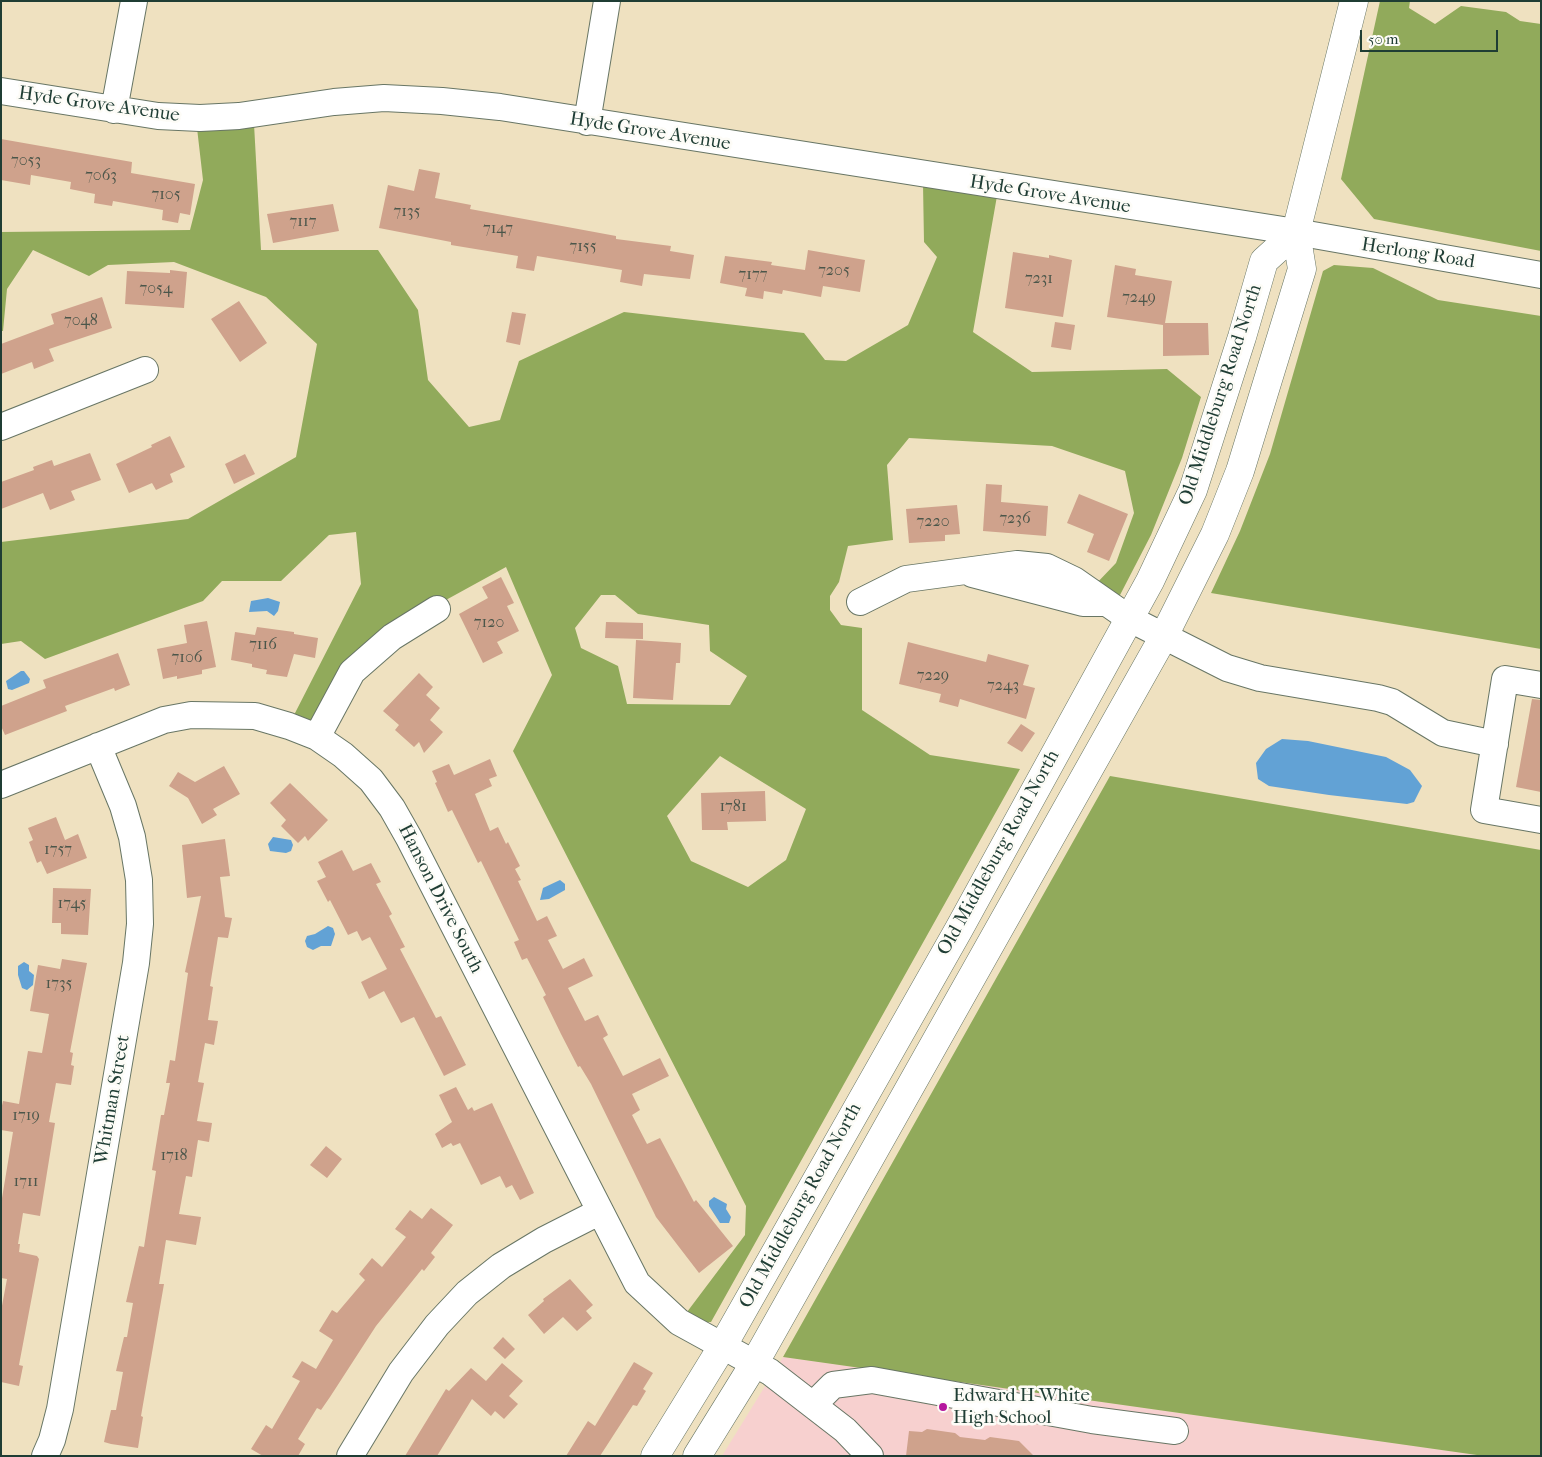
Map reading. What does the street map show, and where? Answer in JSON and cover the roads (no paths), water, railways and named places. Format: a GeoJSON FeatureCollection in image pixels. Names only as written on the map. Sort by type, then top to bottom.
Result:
{"type":"FeatureCollection","features":[{"type":"Feature","properties":{"kind":"main road","name":"Old Middleburg Road North"},"geometry":{"type":"LineString","coordinates":[[698,1456],[754,1364],[1164,636],[1210,546],[1240,471],[1302,269],[1296,232],[1354,1]]}},
{"type":"Feature","properties":{"kind":"main road","name":"Old Middleburg Road North"},"geometry":{"type":"LineString","coordinates":[[655,1456],[722,1346],[1130,619],[1193,490],[1264,261],[1296,232]]}},
{"type":"Feature","properties":{"kind":"main road"},"geometry":{"type":"LineString","coordinates":[[926,983],[960,998]]}},
{"type":"Feature","properties":{"kind":"street"},"geometry":{"type":"LineString","coordinates":[[114,110],[134,1]]}},
{"type":"Feature","properties":{"kind":"street"},"geometry":{"type":"LineString","coordinates":[[587,122],[607,1]]}},
{"type":"Feature","properties":{"kind":"street","name":"Hyde Grove Avenue"},"geometry":{"type":"LineString","coordinates":[[1,91],[158,116],[200,118],[239,116],[334,102],[384,98],[490,106],[1296,232]]}},
{"type":"Feature","properties":{"kind":"street","name":"Herlong Road"},"geometry":{"type":"LineString","coordinates":[[1296,232],[1541,274]]}},
{"type":"Feature","properties":{"kind":"street"},"geometry":{"type":"LineString","coordinates":[[1,427],[145,370]]}},
{"type":"Feature","properties":{"kind":"street"},"geometry":{"type":"LineString","coordinates":[[860,602],[906,579],[1017,564],[1047,567],[1074,580],[1130,619],[1227,668],[1260,678],[1378,698],[1392,702],[1443,733],[1495,744]]}},
{"type":"Feature","properties":{"kind":"street"},"geometry":{"type":"LineString","coordinates":[[317,737],[352,672],[392,636],[437,609]]}},
{"type":"Feature","properties":{"kind":"street"},"geometry":{"type":"LineString","coordinates":[[1541,685],[1505,679],[1484,810],[1541,820]]}},
{"type":"Feature","properties":{"kind":"street","name":"Hanson Drive South"},"geometry":{"type":"LineString","coordinates":[[1,785],[164,720],[191,715],[255,716],[317,737],[343,755],[371,780],[392,808],[409,838],[636,1284],[679,1322],[770,1372],[846,1430],[870,1456]]}},
{"type":"Feature","properties":{"kind":"street","name":"Whitman Street"},"geometry":{"type":"LineString","coordinates":[[45,1456],[52,1440],[60,1409],[136,963],[140,924],[139,880],[132,837],[123,806],[98,746]]}},
{"type":"Feature","properties":{"kind":"street"},"geometry":{"type":"LineString","coordinates":[[350,1456],[401,1372],[437,1325],[467,1293],[501,1266],[544,1240],[599,1212]]}},
{"type":"Feature","properties":{"kind":"street"},"geometry":{"type":"LineString","coordinates":[[812,1405],[833,1385],[872,1380],[1092,1420],[1175,1430]]}},
{"type":"Feature","properties":{"kind":"water"},"geometry":{"type":"Polygon","coordinates":[[[268,598],[280,602],[278,611],[274,616],[267,611],[249,612],[251,601],[268,598]]]}},
{"type":"Feature","properties":{"kind":"water"},"geometry":{"type":"Polygon","coordinates":[[[24,671],[30,679],[29,683],[12,690],[8,689],[6,681],[24,671]]]}},
{"type":"Feature","properties":{"kind":"water"},"geometry":{"type":"Polygon","coordinates":[[[1282,739],[1308,741],[1386,757],[1410,770],[1422,786],[1414,802],[1407,804],[1269,786],[1258,779],[1256,763],[1266,749],[1282,739]]]}},
{"type":"Feature","properties":{"kind":"water"},"geometry":{"type":"Polygon","coordinates":[[[273,837],[291,840],[293,845],[291,851],[286,853],[270,851],[268,844],[273,837]]]}},
{"type":"Feature","properties":{"kind":"water"},"geometry":{"type":"Polygon","coordinates":[[[560,880],[565,884],[565,890],[549,899],[540,900],[543,888],[560,880]]]}},
{"type":"Feature","properties":{"kind":"water"},"geometry":{"type":"Polygon","coordinates":[[[328,926],[333,928],[335,934],[331,946],[321,946],[313,950],[307,947],[305,941],[307,936],[315,934],[328,926]]]}},
{"type":"Feature","properties":{"kind":"water"},"geometry":{"type":"Polygon","coordinates":[[[24,962],[29,965],[29,971],[34,975],[33,985],[27,990],[22,988],[18,975],[18,966],[24,962]]]}},
{"type":"Feature","properties":{"kind":"water"},"geometry":{"type":"Polygon","coordinates":[[[714,1197],[727,1204],[726,1209],[731,1217],[729,1223],[720,1223],[709,1206],[709,1201],[714,1197]]]}},
{"type":"Feature","properties":{"kind":"place","name":"Edward H White High School"},"geometry":{"type":"Point","coordinates":[943,1407]}}]}
